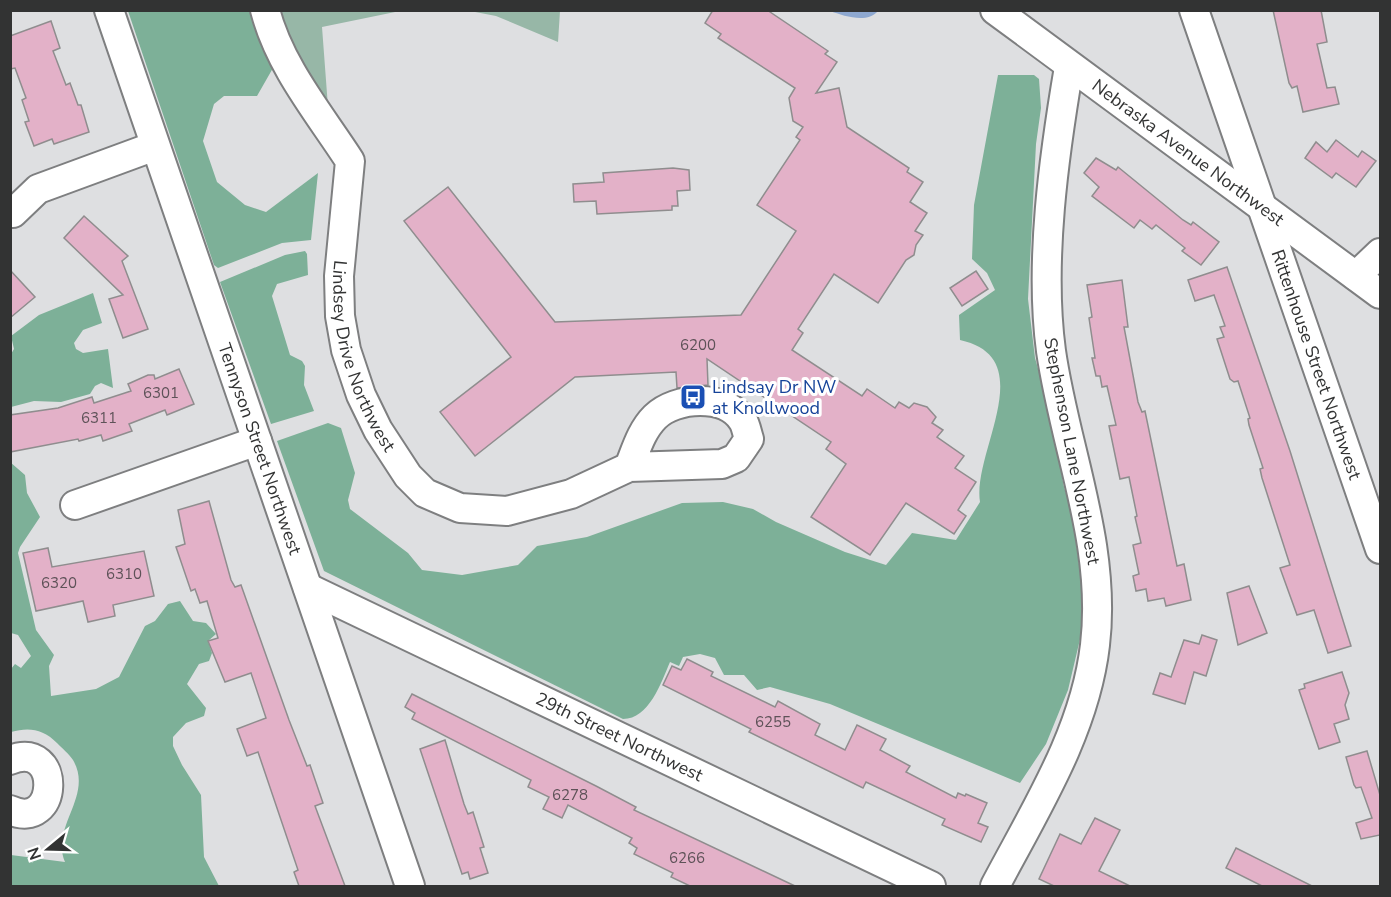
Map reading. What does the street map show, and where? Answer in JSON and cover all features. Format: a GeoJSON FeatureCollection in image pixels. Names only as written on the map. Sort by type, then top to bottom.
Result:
{"type":"FeatureCollection","features":[{"type":"Feature","properties":{"kind":"street","name":"Tennyson Street Northwest"},"geometry":{"type":"LineString","coordinates":[[109,10],[410,886]]}},
{"type":"Feature","properties":{"kind":"street","name":"Lindsey Drive Northwest"},"geometry":{"type":"LineString","coordinates":[[265,10],[289,66],[313,108],[350,161],[339,276],[340,316],[346,350],[364,403],[408,476],[425,493],[460,508],[507,511],[571,494],[629,467]]}},
{"type":"Feature","properties":{"kind":"street","name":"Nebraska Avenue Northwest"},"geometry":{"type":"LineString","coordinates":[[994,10],[1380,294]]}},
{"type":"Feature","properties":{"kind":"street","name":"Rittenhouse Street Northwest"},"geometry":{"type":"LineString","coordinates":[[1194,10],[1380,549]]}},
{"type":"Feature","properties":{"kind":"street","name":"Stephenson Lane Northwest"},"geometry":{"type":"LineString","coordinates":[[995,886],[1059,763],[1076,722],[1095,644],[1097,585],[1093,545],[1059,396],[1047,316],[1049,234],[1061,115],[1069,67]]}},
{"type":"Feature","properties":{"kind":"street"},"geometry":{"type":"LineString","coordinates":[[13,213],[38,189],[155,146]]}},
{"type":"Feature","properties":{"kind":"street"},"geometry":{"type":"LineString","coordinates":[[1356,276],[1380,253]]}},
{"type":"Feature","properties":{"kind":"street"},"geometry":{"type":"LineString","coordinates":[[75,505],[257,441]]}},
{"type":"Feature","properties":{"kind":"street","name":"29th Street Northwest"},"geometry":{"type":"LineString","coordinates":[[308,588],[931,886]]}},
{"type":"Feature","properties":{"kind":"street"},"geometry":{"type":"LineString","coordinates":[[10,760],[26,757],[42,765],[47,772],[50,790],[46,799],[33,811],[24,813],[10,810]]}},
{"type":"Feature","properties":{"kind":"green space"},"geometry":{"type":"Polygon","coordinates":[[[128,11],[251,11],[273,68],[257,96],[224,96],[214,104],[203,141],[217,182],[245,205],[266,212],[318,173],[311,240],[282,243],[218,268],[214,265],[128,11]]]}},
{"type":"Feature","properties":{"kind":"green space"},"geometry":{"type":"Polygon","coordinates":[[[278,11],[400,11],[322,27],[328,107],[280,23],[278,11]]]}},
{"type":"Feature","properties":{"kind":"green space"},"geometry":{"type":"Polygon","coordinates":[[[470,11],[560,11],[558,42],[496,16],[470,11]]]}},
{"type":"Feature","properties":{"kind":"green space"},"geometry":{"type":"Polygon","coordinates":[[[998,75],[1034,75],[1039,79],[1041,108],[1036,144],[1028,299],[1035,358],[1048,404],[1064,487],[1072,513],[1084,601],[1081,635],[1068,690],[1046,744],[1020,783],[830,704],[770,687],[757,690],[744,675],[724,675],[715,658],[700,654],[683,657],[679,666],[670,662],[647,707],[632,717],[623,719],[324,571],[277,441],[328,423],[341,428],[355,473],[348,500],[350,509],[408,553],[422,570],[462,575],[518,565],[537,546],[587,537],[682,503],[723,502],[753,509],[776,522],[845,552],[886,565],[912,533],[956,540],[980,502],[980,481],[998,409],[1000,386],[997,366],[984,350],[960,340],[959,315],[995,290],[987,273],[972,259],[974,205],[998,75]]]}},
{"type":"Feature","properties":{"kind":"green space"},"geometry":{"type":"Polygon","coordinates":[[[305,251],[308,275],[277,284],[272,296],[290,355],[302,361],[305,366],[304,385],[314,411],[271,424],[220,282],[285,255],[305,251]]]}},
{"type":"Feature","properties":{"kind":"green space"},"geometry":{"type":"Polygon","coordinates":[[[93,293],[102,323],[83,330],[74,343],[76,349],[83,353],[108,349],[113,388],[101,383],[95,386],[90,394],[61,402],[34,401],[11,407],[11,354],[14,349],[11,336],[39,315],[93,293]]]}},
{"type":"Feature","properties":{"kind":"green space"},"geometry":{"type":"Polygon","coordinates":[[[10,462],[25,475],[27,493],[40,517],[18,553],[36,630],[54,655],[49,666],[51,696],[96,689],[119,677],[145,626],[155,621],[168,604],[180,601],[193,621],[206,623],[216,634],[208,641],[212,653],[209,661],[199,664],[187,684],[206,708],[204,716],[186,723],[173,737],[173,746],[201,795],[204,857],[219,886],[11,886],[11,855],[65,862],[62,849],[63,836],[76,799],[78,773],[73,760],[52,738],[36,730],[11,732],[11,669],[15,664],[21,668],[31,656],[18,635],[11,633],[10,462]]]}},
{"type":"Feature","properties":{"kind":"water"},"geometry":{"type":"Polygon","coordinates":[[[830,11],[878,11],[862,18],[848,17],[830,11]]]}},
{"type":"Feature","properties":{"kind":"building"},"geometry":{"type":"Polygon","coordinates":[[[713,10],[767,10],[828,51],[825,54],[837,62],[816,93],[839,88],[847,127],[909,168],[907,172],[923,182],[910,202],[927,213],[915,231],[923,235],[916,245],[914,255],[906,260],[878,303],[834,274],[798,329],[803,333],[792,350],[862,396],[867,389],[895,408],[899,402],[909,408],[914,403],[927,407],[936,417],[932,423],[943,430],[937,437],[964,456],[955,468],[976,482],[958,510],[966,516],[954,534],[906,503],[870,555],[811,517],[846,464],[826,449],[831,442],[707,359],[708,385],[677,388],[676,372],[575,377],[475,456],[440,412],[511,357],[404,221],[448,187],[555,322],[741,315],[796,231],[757,205],[800,140],[796,137],[803,127],[793,121],[789,98],[795,88],[718,38],[721,34],[705,23],[713,10]]]}},
{"type":"Feature","properties":{"kind":"building"},"geometry":{"type":"Polygon","coordinates":[[[1273,10],[1321,10],[1327,42],[1317,44],[1327,88],[1335,87],[1339,104],[1303,112],[1297,86],[1292,88],[1289,83],[1273,10]]]}},
{"type":"Feature","properties":{"kind":"building"},"geometry":{"type":"Polygon","coordinates":[[[51,21],[60,48],[53,51],[66,85],[70,83],[78,105],[81,105],[89,132],[54,144],[52,139],[34,146],[25,122],[29,121],[22,100],[26,98],[15,68],[10,69],[10,36],[51,21]]]}},
{"type":"Feature","properties":{"kind":"building"},"geometry":{"type":"Polygon","coordinates":[[[1336,140],[1358,157],[1362,151],[1376,161],[1356,187],[1336,173],[1332,178],[1305,158],[1316,142],[1327,152],[1336,140]]]}},
{"type":"Feature","properties":{"kind":"building"},"geometry":{"type":"Polygon","coordinates":[[[1096,158],[1116,170],[1118,167],[1183,220],[1191,225],[1193,222],[1219,242],[1201,265],[1182,251],[1185,248],[1156,225],[1152,229],[1140,220],[1134,228],[1092,196],[1099,187],[1084,173],[1096,158]]]}},
{"type":"Feature","properties":{"kind":"building"},"geometry":{"type":"Polygon","coordinates":[[[673,168],[689,170],[690,190],[677,191],[678,206],[672,206],[672,210],[597,214],[596,201],[574,202],[573,184],[604,182],[603,173],[673,168]]]}},
{"type":"Feature","properties":{"kind":"building"},"geometry":{"type":"Polygon","coordinates":[[[84,216],[128,256],[122,261],[148,329],[123,338],[109,299],[123,295],[64,238],[84,216]]]}},
{"type":"Feature","properties":{"kind":"building"},"geometry":{"type":"Polygon","coordinates":[[[1227,267],[1290,451],[1351,646],[1328,653],[1314,610],[1297,615],[1280,568],[1290,565],[1262,478],[1260,469],[1263,468],[1249,425],[1248,419],[1250,418],[1238,381],[1234,382],[1230,379],[1217,339],[1224,337],[1220,327],[1225,326],[1214,295],[1195,301],[1188,280],[1227,267]]]}},
{"type":"Feature","properties":{"kind":"building"},"geometry":{"type":"Polygon","coordinates":[[[10,270],[35,297],[10,318],[10,270]]]}},
{"type":"Feature","properties":{"kind":"building"},"geometry":{"type":"Polygon","coordinates":[[[976,271],[988,289],[962,306],[950,288],[976,271]]]}},
{"type":"Feature","properties":{"kind":"building"},"geometry":{"type":"Polygon","coordinates":[[[1122,280],[1128,327],[1124,327],[1138,402],[1142,412],[1145,411],[1177,566],[1184,564],[1191,600],[1166,606],[1164,598],[1148,601],[1146,589],[1136,591],[1133,576],[1139,574],[1133,545],[1141,543],[1135,517],[1137,516],[1129,477],[1120,479],[1109,426],[1116,425],[1107,386],[1102,387],[1100,376],[1096,376],[1092,358],[1095,358],[1087,285],[1122,280]]]}},
{"type":"Feature","properties":{"kind":"building"},"geometry":{"type":"Polygon","coordinates":[[[179,369],[194,404],[167,415],[165,410],[129,424],[132,431],[103,441],[101,435],[79,441],[78,439],[10,452],[10,415],[58,408],[92,397],[94,403],[131,391],[128,384],[148,375],[154,375],[155,379],[179,369]]]}},
{"type":"Feature","properties":{"kind":"building"},"geometry":{"type":"Polygon","coordinates":[[[209,501],[231,580],[235,587],[241,585],[289,720],[307,766],[310,765],[323,803],[315,806],[345,886],[299,886],[294,872],[298,870],[258,752],[247,756],[237,729],[266,718],[251,673],[225,682],[208,641],[218,638],[207,601],[200,603],[195,589],[191,591],[176,547],[185,544],[178,510],[209,501]]]}},
{"type":"Feature","properties":{"kind":"building"},"geometry":{"type":"Polygon","coordinates":[[[48,548],[52,567],[144,551],[154,596],[113,605],[115,616],[88,622],[83,601],[36,611],[23,553],[48,548]]]}},
{"type":"Feature","properties":{"kind":"building"},"geometry":{"type":"Polygon","coordinates":[[[1249,586],[1267,633],[1238,645],[1227,593],[1249,586]]]}},
{"type":"Feature","properties":{"kind":"building"},"geometry":{"type":"Polygon","coordinates":[[[1202,635],[1217,640],[1206,676],[1194,672],[1185,704],[1153,694],[1160,673],[1171,677],[1184,640],[1199,644],[1202,635]]]}},
{"type":"Feature","properties":{"kind":"building"},"geometry":{"type":"Polygon","coordinates":[[[687,659],[713,672],[711,676],[775,707],[778,701],[820,724],[815,735],[845,750],[857,725],[886,739],[880,750],[910,766],[906,772],[956,798],[958,793],[965,796],[966,794],[987,803],[978,823],[988,827],[981,842],[942,825],[945,819],[866,782],[863,788],[749,732],[751,729],[663,685],[672,666],[681,670],[687,659]]]}},
{"type":"Feature","properties":{"kind":"building"},"geometry":{"type":"Polygon","coordinates":[[[1342,672],[1349,693],[1345,705],[1349,719],[1334,724],[1340,742],[1319,749],[1299,690],[1305,688],[1304,684],[1342,672]]]}},
{"type":"Feature","properties":{"kind":"building"},"geometry":{"type":"Polygon","coordinates":[[[412,694],[596,786],[636,807],[634,810],[795,886],[690,886],[671,877],[673,873],[634,854],[637,848],[629,843],[632,838],[568,805],[562,818],[543,809],[549,797],[528,787],[531,780],[412,719],[415,713],[405,707],[412,694]]]}},
{"type":"Feature","properties":{"kind":"building"},"geometry":{"type":"Polygon","coordinates":[[[445,740],[464,804],[468,814],[473,812],[484,847],[480,848],[488,873],[470,879],[468,872],[462,874],[420,749],[445,740]]]}},
{"type":"Feature","properties":{"kind":"building"},"geometry":{"type":"Polygon","coordinates":[[[1367,751],[1380,795],[1380,835],[1361,839],[1356,823],[1372,818],[1361,787],[1356,788],[1354,785],[1346,757],[1367,751]]]}},
{"type":"Feature","properties":{"kind":"building"},"geometry":{"type":"Polygon","coordinates":[[[1095,818],[1120,830],[1099,871],[1130,886],[1054,886],[1039,879],[1060,834],[1081,844],[1095,818]]]}},
{"type":"Feature","properties":{"kind":"building"},"geometry":{"type":"Polygon","coordinates":[[[1236,848],[1312,886],[1262,886],[1226,868],[1236,848]]]}},
{"type":"Feature","properties":{"kind":"place","name":"Lindsay Dr NW at Knollwood"},"geometry":{"type":"Point","coordinates":[693,397]}}]}
